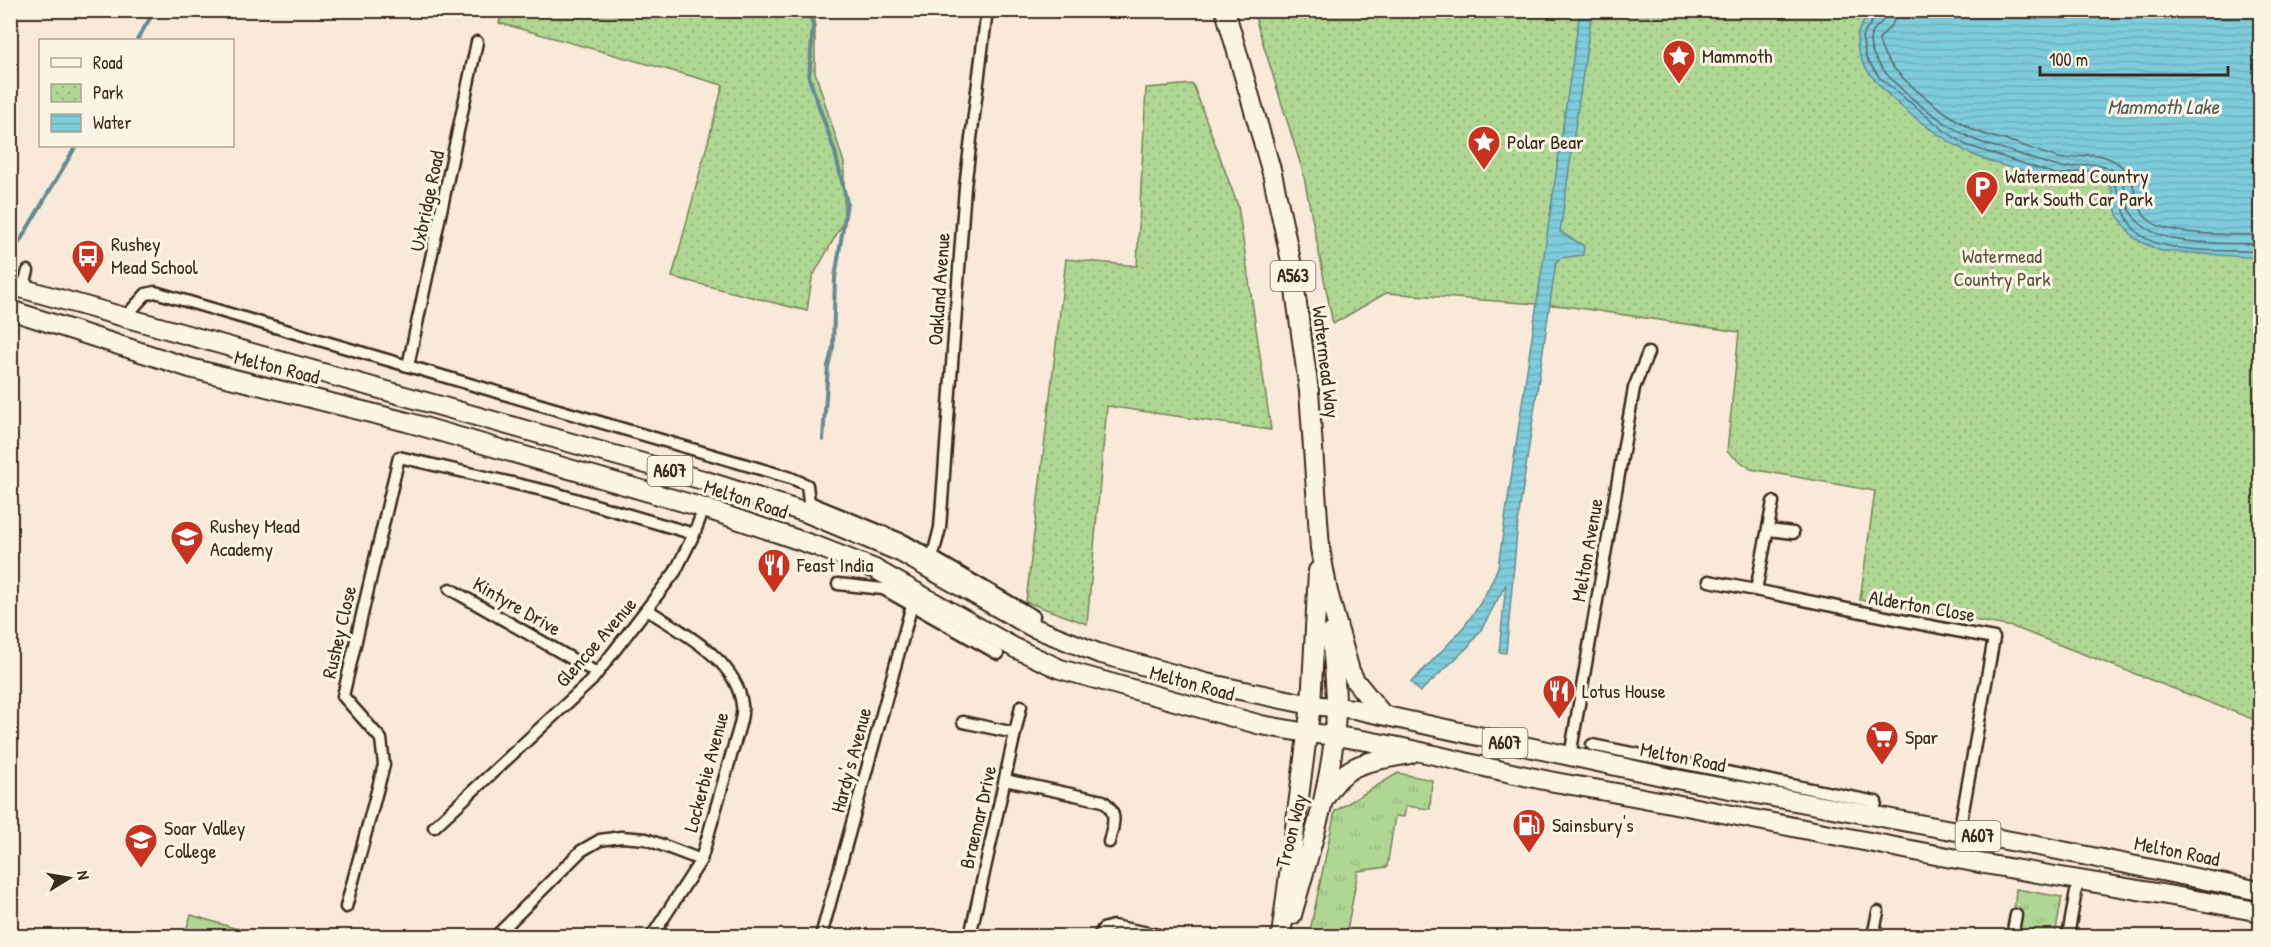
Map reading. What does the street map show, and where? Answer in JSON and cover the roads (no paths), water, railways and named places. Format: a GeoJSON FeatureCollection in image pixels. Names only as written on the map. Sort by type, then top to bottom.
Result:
{"type":"FeatureCollection","features":[{"type":"Feature","properties":{"kind":"main road","name":"Watermead Way"},"geometry":{"type":"LineString","coordinates":[[1226,10],[1272,173],[1291,261],[1309,391],[1320,548],[1328,592],[1350,671],[1356,682],[1383,715]]}},
{"type":"Feature","properties":{"kind":"main road","name":"Melton Road"},"geometry":{"type":"LineString","coordinates":[[21,281],[201,338],[400,393],[550,438],[808,508],[930,564],[1033,622],[1127,662],[1206,683],[1311,705],[1383,715],[1570,756],[1629,761],[1688,797],[1805,796],[1874,816],[2086,855],[2260,891]]}},
{"type":"Feature","properties":{"kind":"main road","name":"Melton Road"},"geometry":{"type":"LineString","coordinates":[[10,310],[190,368],[407,422],[619,483],[704,508],[819,547],[875,569],[915,599],[1060,669],[1118,687],[1261,725],[1333,735],[1508,773],[1688,797],[1846,837],[2260,912]]}},
{"type":"Feature","properties":{"kind":"main road"},"geometry":{"type":"LineString","coordinates":[[190,368],[201,338]]}},
{"type":"Feature","properties":{"kind":"main road"},"geometry":{"type":"LineString","coordinates":[[550,438],[548,450],[551,454],[615,473],[619,483]]}},
{"type":"Feature","properties":{"kind":"main road","name":"Watermead Way"},"geometry":{"type":"LineString","coordinates":[[1307,733],[1311,705],[1320,548]]}},
{"type":"Feature","properties":{"kind":"main road","name":"Watermead Way"},"geometry":{"type":"LineString","coordinates":[[1328,592],[1336,707],[1333,735]]}},
{"type":"Feature","properties":{"kind":"main road"},"geometry":{"type":"LineString","coordinates":[[1022,651],[1033,622]]}},
{"type":"Feature","properties":{"kind":"main road","name":"Troon Way"},"geometry":{"type":"LineString","coordinates":[[1281,936],[1307,733]]}},
{"type":"Feature","properties":{"kind":"main road","name":"Troon Way"},"geometry":{"type":"LineString","coordinates":[[1287,936],[1322,805],[1333,735]]}},
{"type":"Feature","properties":{"kind":"main road","name":"Melton Road"},"geometry":{"type":"LineString","coordinates":[[1322,805],[1335,781],[1346,771],[1360,765],[1418,752]]}},
{"type":"Feature","properties":{"kind":"main road"},"geometry":{"type":"LineString","coordinates":[[1779,798],[1777,806],[1783,815],[1838,828],[1846,837]]}},
{"type":"Feature","properties":{"kind":"main road","name":"Melton Road"},"geometry":{"type":"LineString","coordinates":[[2086,855],[2097,868],[2142,879],[2147,890]]}},
{"type":"Feature","properties":{"kind":"street","name":"Oakland Avenue"},"geometry":{"type":"LineString","coordinates":[[930,564],[940,528],[965,188],[987,10]]}},
{"type":"Feature","properties":{"kind":"street","name":"Uxbridge Road"},"geometry":{"type":"LineString","coordinates":[[408,366],[477,42]]}},
{"type":"Feature","properties":{"kind":"street","name":"Melton Road"},"geometry":{"type":"LineString","coordinates":[[126,316],[146,294],[155,292],[791,478],[807,485],[808,508]]}},
{"type":"Feature","properties":{"kind":"street","name":"Melton Avenue"},"geometry":{"type":"LineString","coordinates":[[1570,756],[1634,388],[1648,353]]}},
{"type":"Feature","properties":{"kind":"street","name":"Rushey Close"},"geometry":{"type":"LineString","coordinates":[[346,907],[384,765],[381,739],[343,696],[399,457],[551,492],[694,534]]}},
{"type":"Feature","properties":{"kind":"street"},"geometry":{"type":"LineString","coordinates":[[1756,590],[1773,502]]}},
{"type":"Feature","properties":{"kind":"street","name":"Glencoe Avenue"},"geometry":{"type":"LineString","coordinates":[[434,827],[597,673],[648,610],[678,566],[704,508]]}},
{"type":"Feature","properties":{"kind":"street"},"geometry":{"type":"LineString","coordinates":[[1769,530],[1793,533]]}},
{"type":"Feature","properties":{"kind":"street","name":"Alderton Close"},"geometry":{"type":"LineString","coordinates":[[1709,581],[1803,598],[1852,612],[1994,638],[1959,833]]}},
{"type":"Feature","properties":{"kind":"street"},"geometry":{"type":"LineString","coordinates":[[838,584],[884,589],[915,599],[998,654]]}},
{"type":"Feature","properties":{"kind":"street","name":"Kintyre Drive"},"geometry":{"type":"LineString","coordinates":[[450,589],[597,673]]}},
{"type":"Feature","properties":{"kind":"street","name":"Hardy's Avenue"},"geometry":{"type":"LineString","coordinates":[[821,936],[915,599]]}},
{"type":"Feature","properties":{"kind":"street","name":"Lockerbie Avenue"},"geometry":{"type":"LineString","coordinates":[[648,610],[684,634],[728,669],[738,686],[743,706],[737,739],[701,860],[652,936]]}},
{"type":"Feature","properties":{"kind":"street","name":"Braemar Drive"},"geometry":{"type":"LineString","coordinates":[[969,936],[1022,706]]}},
{"type":"Feature","properties":{"kind":"street"},"geometry":{"type":"LineString","coordinates":[[963,722],[1016,733]]}},
{"type":"Feature","properties":{"kind":"street"},"geometry":{"type":"LineString","coordinates":[[1592,745],[1629,761],[1805,796]]}},
{"type":"Feature","properties":{"kind":"street"},"geometry":{"type":"LineString","coordinates":[[1005,780],[1103,801],[1111,807],[1115,815],[1109,842]]}},
{"type":"Feature","properties":{"kind":"street"},"geometry":{"type":"LineString","coordinates":[[496,936],[581,851],[600,840],[621,837],[646,839],[701,860]]}},
{"type":"Feature","properties":{"kind":"street"},"geometry":{"type":"LineString","coordinates":[[2068,936],[2078,880]]}},
{"type":"Feature","properties":{"kind":"street"},"geometry":{"type":"LineString","coordinates":[[1878,912],[1874,931],[1887,929]]}},
{"type":"Feature","properties":{"kind":"street"},"geometry":{"type":"LineString","coordinates":[[2012,936],[2016,915]]}},
{"type":"Feature","properties":{"kind":"street"},"geometry":{"type":"LineString","coordinates":[[1099,936],[1103,929],[1113,926],[1164,936]]}},
{"type":"Feature","properties":{"kind":"water"},"geometry":{"type":"Polygon","coordinates":[[[1580,11],[1592,11],[1560,232],[1584,246],[1583,255],[1561,258],[1556,262],[1518,521],[1506,653],[1499,652],[1506,584],[1481,630],[1468,647],[1420,692],[1411,682],[1450,643],[1472,616],[1498,567],[1580,11]]]}},
{"type":"Feature","properties":{"kind":"water","name":"Mammoth Lake"},"geometry":{"type":"Polygon","coordinates":[[[1877,11],[2260,11],[2260,258],[2161,251],[2134,238],[2117,215],[2111,187],[2103,182],[2089,178],[2054,180],[1983,159],[1945,139],[1902,107],[1881,88],[1865,67],[1857,47],[1860,28],[1877,11]]]}},
{"type":"Feature","properties":{"kind":"waterway"},"geometry":{"type":"LineString","coordinates":[[138,39],[155,10]]}},
{"type":"Feature","properties":{"kind":"waterway"},"geometry":{"type":"LineString","coordinates":[[808,10],[813,25],[809,78],[835,152],[847,203],[835,278],[833,347],[828,366],[823,440]]}},
{"type":"Feature","properties":{"kind":"waterway"},"geometry":{"type":"LineString","coordinates":[[10,258],[75,147]]}},
{"type":"Feature","properties":{"kind":"place","name":"Mammoth"},"geometry":{"type":"Point","coordinates":[1679,85]}},
{"type":"Feature","properties":{"kind":"place","name":"Polar Bear"},"geometry":{"type":"Point","coordinates":[1484,171]}},
{"type":"Feature","properties":{"kind":"place","name":"Watermead Country Park South Car Park"},"geometry":{"type":"Point","coordinates":[1982,216]}},
{"type":"Feature","properties":{"kind":"place","name":"Rushey Mead School"},"geometry":{"type":"Point","coordinates":[88,285]}},
{"type":"Feature","properties":{"kind":"place","name":"Rushey Mead Academy"},"geometry":{"type":"Point","coordinates":[187,566]}},
{"type":"Feature","properties":{"kind":"place","name":"Feast India"},"geometry":{"type":"Point","coordinates":[774,594]}},
{"type":"Feature","properties":{"kind":"place","name":"Lotus House"},"geometry":{"type":"Point","coordinates":[1559,720]}},
{"type":"Feature","properties":{"kind":"place","name":"Spar"},"geometry":{"type":"Point","coordinates":[1882,766]}},
{"type":"Feature","properties":{"kind":"place","name":"Sainsbury's"},"geometry":{"type":"Point","coordinates":[1529,854]}},
{"type":"Feature","properties":{"kind":"place","name":"Soar Valley College"},"geometry":{"type":"Point","coordinates":[141,869]}},
{"type":"Feature","properties":{"kind":"park label","name":"Watermead Country Park"},"geometry":{"type":"Point","coordinates":[2002,268]}}]}
